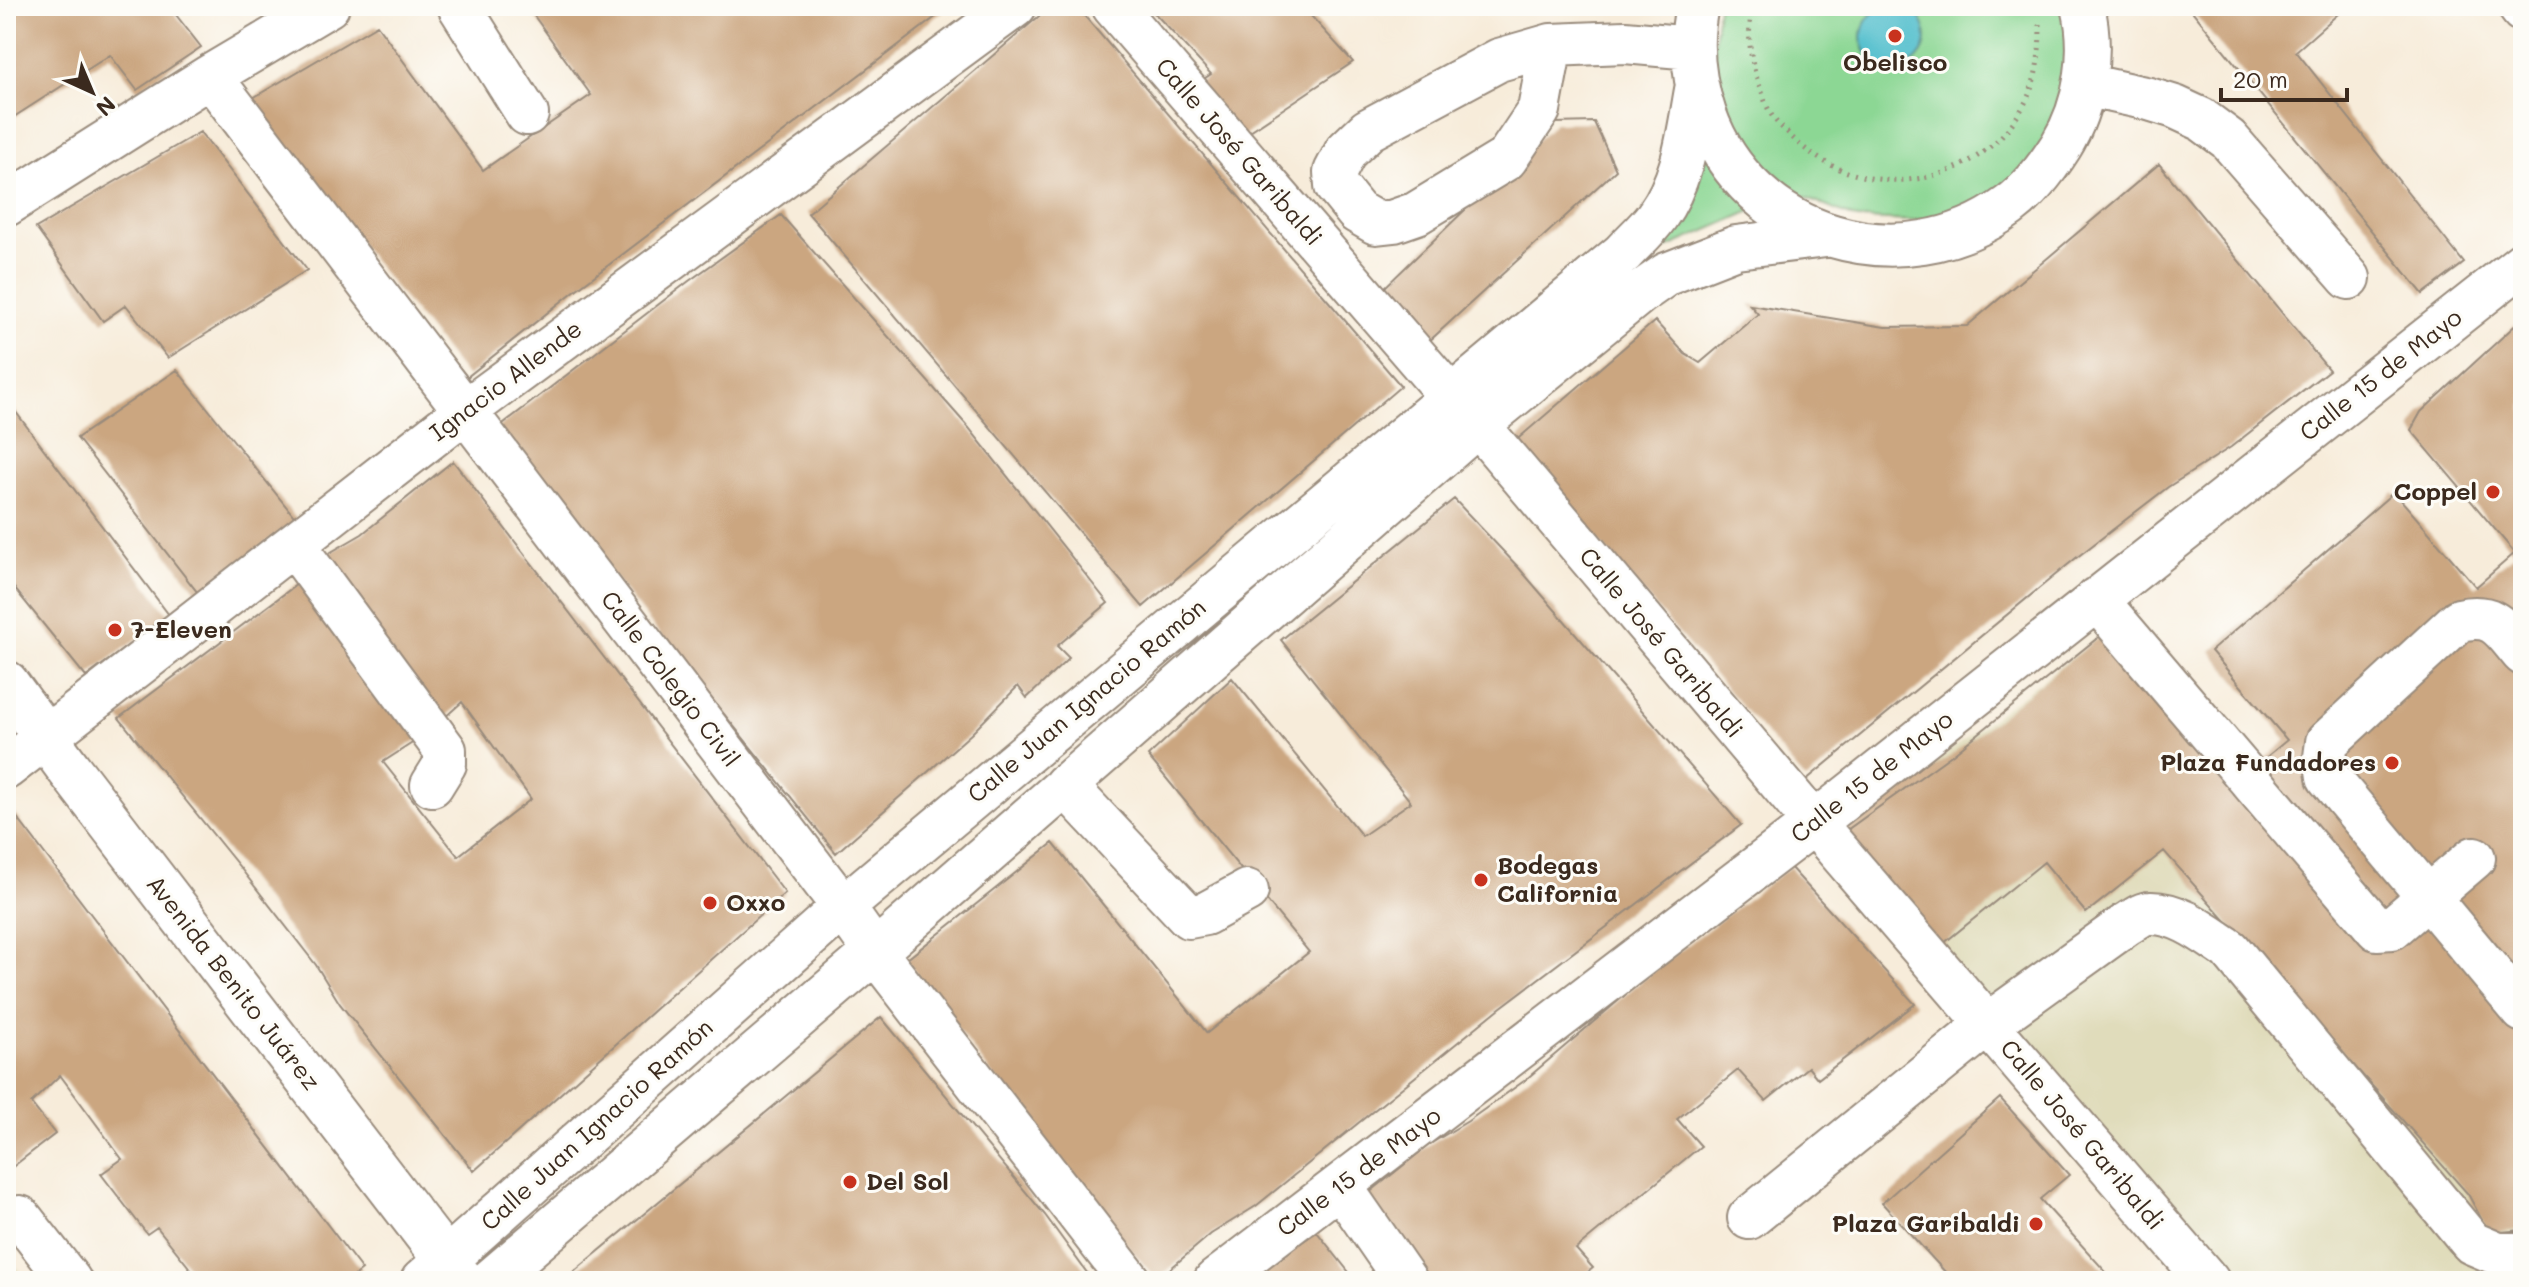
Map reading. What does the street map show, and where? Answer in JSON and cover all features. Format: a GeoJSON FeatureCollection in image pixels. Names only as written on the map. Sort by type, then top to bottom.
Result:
{"type":"FeatureCollection","features":[{"type":"Feature","properties":{"kind":"main road","name":"Avenida Benito Juárez"},"geometry":{"type":"LineString","coordinates":[[6,683],[444,1274]]}},
{"type":"Feature","properties":{"kind":"street"},"geometry":{"type":"LineString","coordinates":[[6,205],[210,76],[328,6]]}},
{"type":"Feature","properties":{"kind":"street"},"geometry":{"type":"LineString","coordinates":[[459,6],[527,114]]}},
{"type":"Feature","properties":{"kind":"street","name":"Ignacio Allende"},"geometry":{"type":"LineString","coordinates":[[6,768],[465,411],[1015,6]]}},
{"type":"Feature","properties":{"kind":"street","name":"Calle José Garibaldi"},"geometry":{"type":"LineString","coordinates":[[1113,6],[1464,411],[2208,1281]]}},
{"type":"Feature","properties":{"kind":"street"},"geometry":{"type":"LineString","coordinates":[[1551,45],[1539,110],[1506,159],[1417,213],[1394,221],[1376,223],[1357,212],[1336,186],[1335,172],[1346,151],[1368,130],[1499,60],[1551,45],[1625,42],[1695,18],[1696,90],[1713,138],[1743,180],[1781,213],[1826,236],[1874,245],[1922,243],[1968,230],[2010,205],[2044,172],[2070,131],[2085,85],[2088,28],[2083,6]]}},
{"type":"Feature","properties":{"kind":"street","name":"Calle Colegio Civil"},"geometry":{"type":"LineString","coordinates":[[210,76],[875,952],[1130,1281]]}},
{"type":"Feature","properties":{"kind":"street"},"geometry":{"type":"LineString","coordinates":[[2085,85],[2149,99],[2201,119],[2228,139],[2349,278]]}},
{"type":"Feature","properties":{"kind":"street","name":"Calle Juan Ignacio Ramón"},"geometry":{"type":"LineString","coordinates":[[490,1281],[1065,785],[1464,411],[1658,216],[1681,168],[1696,90]]}},
{"type":"Feature","properties":{"kind":"street","name":"Calle Juan Ignacio Ramón"},"geometry":{"type":"LineString","coordinates":[[444,1274],[843,907],[1464,411],[1667,274],[1736,247],[1826,236]]}},
{"type":"Feature","properties":{"kind":"street","name":"Calle 15 de Mayo"},"geometry":{"type":"LineString","coordinates":[[1215,1281],[1814,823],[2523,263]]}},
{"type":"Feature","properties":{"kind":"street"},"geometry":{"type":"LineString","coordinates":[[294,545],[445,750],[445,764],[432,785]]}},
{"type":"Feature","properties":{"kind":"street"},"geometry":{"type":"LineString","coordinates":[[2096,599],[2377,929],[2392,928],[2474,858]]}},
{"type":"Feature","properties":{"kind":"street"},"geometry":{"type":"LineString","coordinates":[[2523,654],[2487,618],[2477,616],[2459,620],[2327,742],[2325,757],[2328,777],[2523,1011]]}},
{"type":"Feature","properties":{"kind":"street"},"geometry":{"type":"LineString","coordinates":[[1065,785],[1189,917],[1205,914],[1247,891]]}},
{"type":"Feature","properties":{"kind":"street"},"geometry":{"type":"LineString","coordinates":[[1749,1218],[1988,1024],[2127,924],[2147,913],[2168,916],[2197,928],[2230,950],[2472,1243],[2498,1254],[2523,1254]]}},
{"type":"Feature","properties":{"kind":"street"},"geometry":{"type":"LineString","coordinates":[[1341,1187],[1406,1281]]}},
{"type":"Feature","properties":{"kind":"street"},"geometry":{"type":"LineString","coordinates":[[20,1217],[70,1281]]}},
{"type":"Feature","properties":{"kind":"path"},"geometry":{"type":"LineString","coordinates":[[1753,6],[1749,20],[1753,71],[1773,117],[1808,154],[1853,176],[1903,182],[1953,170],[1995,142],[2024,105],[2039,62],[2041,16]]}},
{"type":"Feature","properties":{"kind":"shaded area"},"geometry":{"type":"Polygon","coordinates":[[[2105,632],[2523,1069],[2523,1281],[2238,1281],[1840,835],[2105,632]]]}},
{"type":"Feature","properties":{"kind":"shaded area"},"geometry":{"type":"Polygon","coordinates":[[[6,1254],[26,1281],[6,1281],[6,1254]]]}},
{"type":"Feature","properties":{"kind":"green space"},"geometry":{"type":"Polygon","coordinates":[[[1718,6],[2076,6],[2059,124],[2021,174],[1972,206],[1915,221],[1857,219],[1803,197],[1758,160],[1727,111],[1713,54],[1718,6]]]}},
{"type":"Feature","properties":{"kind":"green space"},"geometry":{"type":"Polygon","coordinates":[[[1708,154],[1756,209],[1655,253],[1708,154]]]}},
{"type":"Feature","properties":{"kind":"water"},"geometry":{"type":"Polygon","coordinates":[[[1888,5],[1900,5],[1917,14],[1924,25],[1924,49],[1917,60],[1900,69],[1888,69],[1876,64],[1867,55],[1862,43],[1862,31],[1867,19],[1876,10],[1888,5]]]}},
{"type":"Feature","properties":{"kind":"building"},"geometry":{"type":"Polygon","coordinates":[[[6,6],[169,6],[201,47],[137,90],[110,55],[6,122],[6,6]]]}},
{"type":"Feature","properties":{"kind":"building"},"geometry":{"type":"Polygon","coordinates":[[[527,6],[950,6],[577,289],[467,377],[246,102],[377,25],[483,170],[591,95],[527,6]]]}},
{"type":"Feature","properties":{"kind":"building"},"geometry":{"type":"Polygon","coordinates":[[[1051,6],[1076,6],[1401,386],[1143,607],[808,213],[1051,6]]]}},
{"type":"Feature","properties":{"kind":"building"},"geometry":{"type":"Polygon","coordinates":[[[1148,6],[1302,6],[1353,62],[1241,137],[1195,85],[1211,74],[1148,6]]]}},
{"type":"Feature","properties":{"kind":"building"},"geometry":{"type":"Polygon","coordinates":[[[2188,6],[2347,6],[2296,51],[2464,263],[2423,294],[2188,6]]]}},
{"type":"Feature","properties":{"kind":"building"},"geometry":{"type":"Polygon","coordinates":[[[1594,122],[1616,170],[1426,344],[1382,290],[1555,123],[1594,122]]]}},
{"type":"Feature","properties":{"kind":"building"},"geometry":{"type":"Polygon","coordinates":[[[200,132],[307,270],[168,358],[126,305],[103,321],[36,228],[200,132]]]}},
{"type":"Feature","properties":{"kind":"building"},"geometry":{"type":"Polygon","coordinates":[[[2159,164],[2329,370],[2231,447],[2168,487],[2076,558],[1806,780],[1513,443],[1655,321],[1685,354],[1700,363],[1758,314],[1750,305],[1885,327],[1967,326],[2159,164]]]}},
{"type":"Feature","properties":{"kind":"building"},"geometry":{"type":"Polygon","coordinates":[[[781,215],[969,428],[1108,603],[1057,646],[1069,658],[1027,698],[1018,686],[972,733],[836,853],[495,430],[689,281],[781,215]]]}},
{"type":"Feature","properties":{"kind":"building"},"geometry":{"type":"Polygon","coordinates":[[[2523,318],[2523,1230],[2489,1233],[2468,1194],[2164,851],[2086,913],[2044,862],[1939,947],[1840,835],[1953,754],[2105,632],[2233,785],[2287,740],[2211,651],[2394,492],[2476,587],[2515,553],[2411,430],[2421,412],[2523,318]]]}},
{"type":"Feature","properties":{"kind":"building"},"geometry":{"type":"Polygon","coordinates":[[[177,370],[297,520],[198,593],[77,438],[177,370]]]}},
{"type":"Feature","properties":{"kind":"building"},"geometry":{"type":"Polygon","coordinates":[[[6,399],[169,615],[86,677],[6,578],[6,399]]]}},
{"type":"Feature","properties":{"kind":"building"},"geometry":{"type":"Polygon","coordinates":[[[453,461],[785,893],[474,1171],[340,1004],[316,965],[242,870],[119,718],[300,582],[420,738],[383,762],[458,856],[531,799],[462,702],[434,727],[326,555],[362,534],[453,461]]]}},
{"type":"Feature","properties":{"kind":"building"},"geometry":{"type":"Polygon","coordinates":[[[1454,499],[1518,567],[1741,825],[1500,1008],[1256,1206],[1211,1234],[1157,1280],[1062,1168],[906,960],[1053,843],[1207,1033],[1309,952],[1148,756],[1232,678],[1362,836],[1411,802],[1281,640],[1454,499]]]}},
{"type":"Feature","properties":{"kind":"building"},"geometry":{"type":"Polygon","coordinates":[[[6,803],[362,1270],[348,1281],[200,1281],[157,1227],[147,1234],[101,1174],[122,1159],[60,1075],[31,1103],[55,1134],[6,1172],[6,803]]]}},
{"type":"Feature","properties":{"kind":"building"},"geometry":{"type":"Polygon","coordinates":[[[1790,867],[1915,1004],[1818,1079],[1808,1067],[1766,1101],[1738,1070],[1677,1119],[1701,1146],[1576,1249],[1593,1268],[1577,1281],[1419,1281],[1359,1201],[1430,1144],[1524,1081],[1651,973],[1790,867]]]}},
{"type":"Feature","properties":{"kind":"building","name":"Del Sol"},"geometry":{"type":"Polygon","coordinates":[[[881,1017],[1045,1215],[1093,1281],[563,1281],[881,1017]]]}},
{"type":"Feature","properties":{"kind":"building"},"geometry":{"type":"Polygon","coordinates":[[[2000,1098],[2069,1175],[2040,1199],[2114,1281],[1938,1281],[1947,1274],[1882,1203],[2000,1098]]]}},
{"type":"Feature","properties":{"kind":"building"},"geometry":{"type":"Polygon","coordinates":[[[1317,1232],[1356,1281],[1243,1281],[1317,1232]]]}},
{"type":"Feature","properties":{"kind":"place","name":"Obelisco"},"geometry":{"type":"Point","coordinates":[1895,36]}},
{"type":"Feature","properties":{"kind":"place","name":"Coppel"},"geometry":{"type":"Point","coordinates":[2493,492]}},
{"type":"Feature","properties":{"kind":"place","name":"7-Eleven"},"geometry":{"type":"Point","coordinates":[115,630]}},
{"type":"Feature","properties":{"kind":"place","name":"Plaza Fundadores"},"geometry":{"type":"Point","coordinates":[2392,763]}},
{"type":"Feature","properties":{"kind":"place","name":"Bodegas California"},"geometry":{"type":"Point","coordinates":[1481,880]}},
{"type":"Feature","properties":{"kind":"place","name":"Oxxo"},"geometry":{"type":"Point","coordinates":[710,903]}},
{"type":"Feature","properties":{"kind":"place","name":"Del Sol"},"geometry":{"type":"Point","coordinates":[850,1182]}},
{"type":"Feature","properties":{"kind":"place","name":"Plaza Garibaldi"},"geometry":{"type":"Point","coordinates":[2036,1224]}}]}
